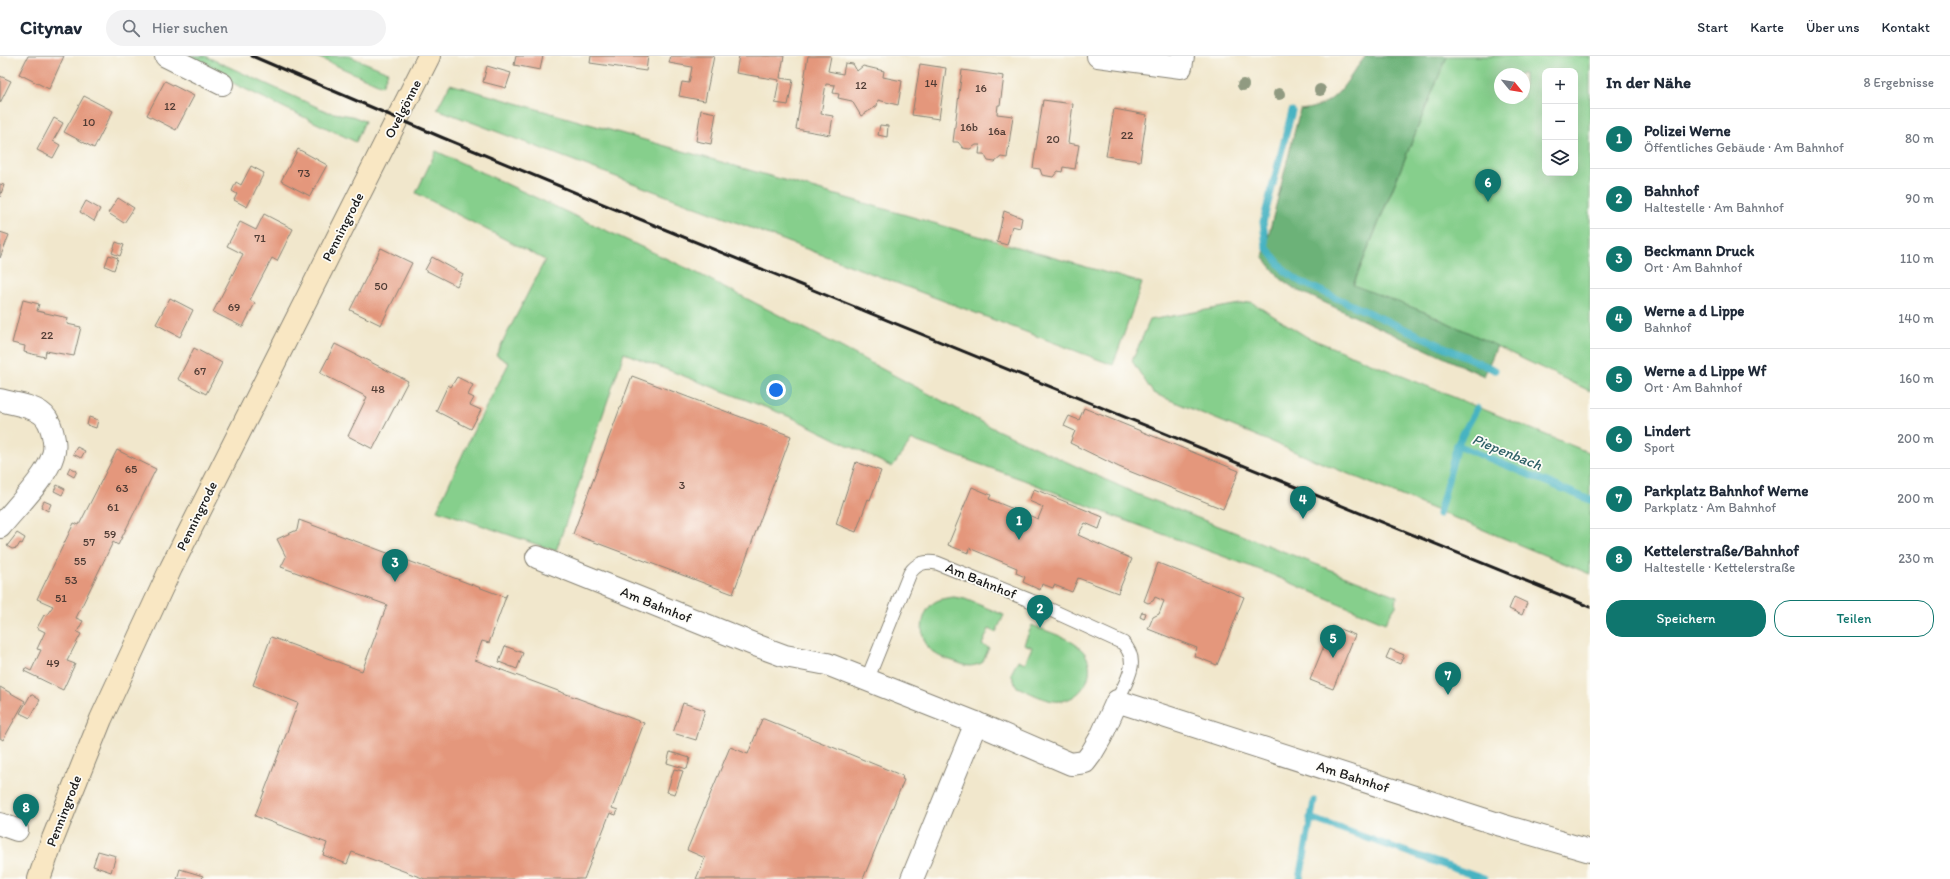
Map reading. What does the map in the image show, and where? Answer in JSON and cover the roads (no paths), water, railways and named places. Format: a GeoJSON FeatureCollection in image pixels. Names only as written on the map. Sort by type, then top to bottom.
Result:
{"type":"FeatureCollection","features":[{"type":"Feature","properties":{"kind":"main road","name":"Ovelgönne"},"geometry":{"type":"LineString","coordinates":[[376,162],[429,56]]}},
{"type":"Feature","properties":{"kind":"main road","name":"Penningrode"},"geometry":{"type":"LineString","coordinates":[[39,879],[54,834],[114,689],[226,457],[376,162]]}},
{"type":"Feature","properties":{"kind":"street"},"geometry":{"type":"LineString","coordinates":[[166,56],[222,84]]}},
{"type":"Feature","properties":{"kind":"street"},"geometry":{"type":"LineString","coordinates":[[1098,56],[1182,62]]}},
{"type":"Feature","properties":{"kind":"street"},"geometry":{"type":"LineString","coordinates":[[0,400],[34,409],[42,413],[48,419],[55,446],[48,468],[0,527]]}},
{"type":"Feature","properties":{"kind":"street","name":"Am Bahnhof"},"geometry":{"type":"LineString","coordinates":[[537,557],[785,656],[827,664],[976,723],[1070,764],[1080,764],[1085,762],[1091,754],[1117,701],[1501,825],[1590,851]]}},
{"type":"Feature","properties":{"kind":"street"},"geometry":{"type":"LineString","coordinates":[[912,879],[976,723]]}},
{"type":"Feature","properties":{"kind":"lane","name":"Am Bahnhof"},"geometry":{"type":"LineString","coordinates":[[867,680],[910,573],[915,566],[929,562],[937,563],[1029,600],[1123,643],[1133,658],[1131,669],[1117,701]]}},
{"type":"Feature","properties":{"kind":"waterway"},"geometry":{"type":"LineString","coordinates":[[1292,111],[1263,222],[1266,247],[1285,271],[1299,281],[1495,370]]}},
{"type":"Feature","properties":{"kind":"waterway"},"geometry":{"type":"LineString","coordinates":[[1457,445],[1477,408]]}},
{"type":"Feature","properties":{"kind":"waterway","name":"Piepenbach"},"geometry":{"type":"LineString","coordinates":[[1439,514],[1457,445],[1590,500]]}},
{"type":"Feature","properties":{"kind":"waterway","name":"Piepenbach"},"geometry":{"type":"LineString","coordinates":[[1300,879],[1314,801]]}},
{"type":"Feature","properties":{"kind":"waterway"},"geometry":{"type":"LineString","coordinates":[[1310,818],[1484,879]]}},
{"type":"Feature","properties":{"kind":"railway"},"geometry":{"type":"LineString","coordinates":[[252,56],[610,207],[1590,607]]}},
{"type":"Feature","properties":{"kind":"place","name":"Lindert"},"geometry":{"type":"Point","coordinates":[1488,202]}},
{"type":"Feature","properties":{"kind":"place","name":"Werne a d Lippe"},"geometry":{"type":"Point","coordinates":[1303,519]}},
{"type":"Feature","properties":{"kind":"place","name":"Polizei Werne"},"geometry":{"type":"Point","coordinates":[1019,540]}},
{"type":"Feature","properties":{"kind":"place","name":"Beckmann Druck"},"geometry":{"type":"Point","coordinates":[395,582]}},
{"type":"Feature","properties":{"kind":"place","name":"Bahnhof"},"geometry":{"type":"Point","coordinates":[1040,628]}},
{"type":"Feature","properties":{"kind":"place","name":"Werne a d Lippe Wf"},"geometry":{"type":"Point","coordinates":[1333,658]}},
{"type":"Feature","properties":{"kind":"place","name":"Parkplatz Bahnhof Werne"},"geometry":{"type":"Point","coordinates":[1448,695]}},
{"type":"Feature","properties":{"kind":"place","name":"Kettelerstraße/Bahnhof"},"geometry":{"type":"Point","coordinates":[26,827]}}]}
